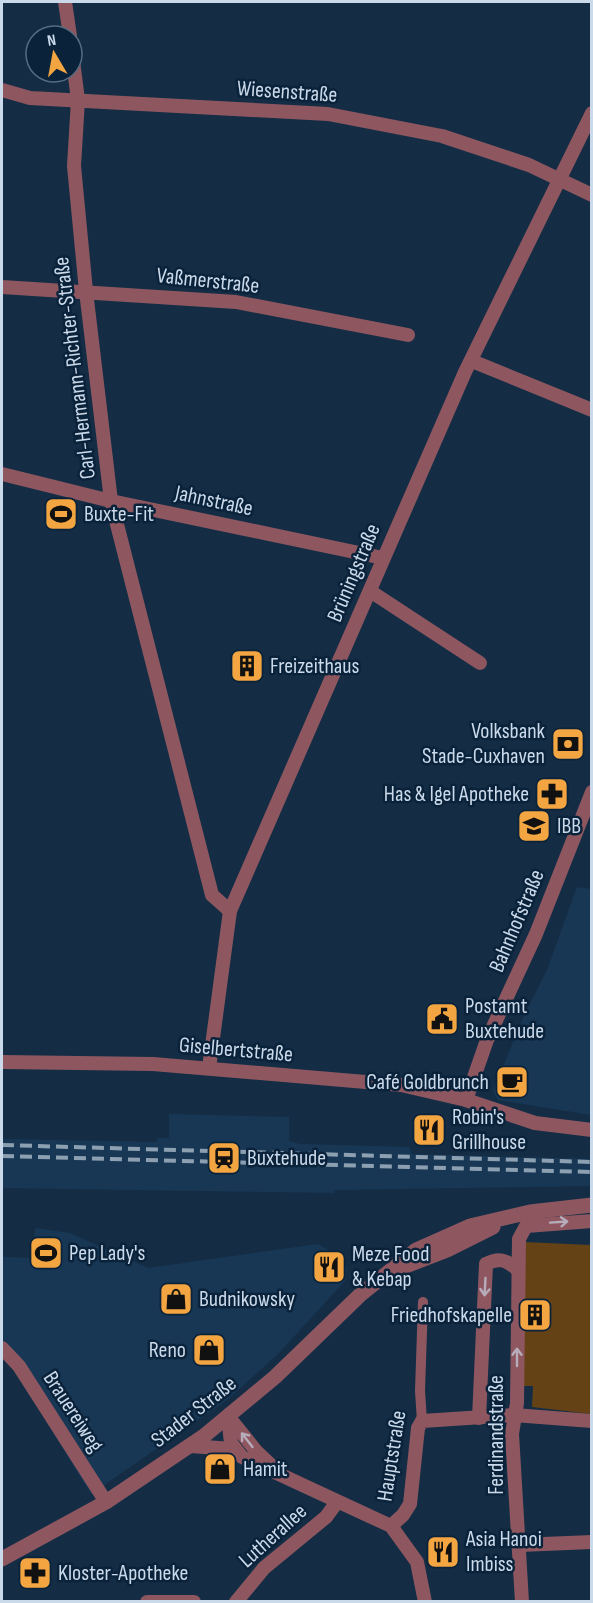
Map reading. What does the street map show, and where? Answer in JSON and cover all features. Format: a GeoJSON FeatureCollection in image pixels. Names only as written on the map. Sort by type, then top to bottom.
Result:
{"type":"FeatureCollection","features":[{"type":"Feature","properties":{"kind":"street"},"geometry":{"type":"LineString","coordinates":[[65,2],[68,24]]}},
{"type":"Feature","properties":{"kind":"street","name":"Carl-Hermann-Richter-Straße"},"geometry":{"type":"LineString","coordinates":[[76,84],[78,100],[74,166],[111,501],[212,895],[230,911]]}},
{"type":"Feature","properties":{"kind":"street","name":"Wiesenstraße"},"geometry":{"type":"LineString","coordinates":[[2,90],[30,98],[328,114],[442,136],[561,178],[591,195]]}},
{"type":"Feature","properties":{"kind":"street","name":"Brüningstraße"},"geometry":{"type":"LineString","coordinates":[[209,1068],[230,911],[383,558],[472,361],[591,113]]}},
{"type":"Feature","properties":{"kind":"street","name":"Vaßmerstraße"},"geometry":{"type":"LineString","coordinates":[[2,286],[236,302],[408,335]]}},
{"type":"Feature","properties":{"kind":"street"},"geometry":{"type":"LineString","coordinates":[[472,361],[591,410]]}},
{"type":"Feature","properties":{"kind":"street","name":"Jahnstraße"},"geometry":{"type":"LineString","coordinates":[[2,474],[111,501],[383,558]]}},
{"type":"Feature","properties":{"kind":"street"},"geometry":{"type":"LineString","coordinates":[[370,591],[480,663]]}},
{"type":"Feature","properties":{"kind":"street","name":"Bahnhofstraße"},"geometry":{"type":"LineString","coordinates":[[466,1100],[487,1040],[536,934],[591,792]]}},
{"type":"Feature","properties":{"kind":"street","name":"Giselbertstraße"},"geometry":{"type":"LineString","coordinates":[[2,1062],[209,1068],[401,1085],[466,1100],[535,1123],[591,1130]]}},
{"type":"Feature","properties":{"kind":"street","name":"Stader Straße"},"geometry":{"type":"LineString","coordinates":[[2,1559],[106,1502],[190,1446],[275,1377],[360,1295],[393,1271],[520,1221],[591,1205]]}},
{"type":"Feature","properties":{"kind":"street"},"geometry":{"type":"LineString","coordinates":[[520,1221],[591,1221]]}},
{"type":"Feature","properties":{"kind":"street","name":"Ferdinandstraße"},"geometry":{"type":"LineString","coordinates":[[520,1221],[517,1403],[512,1434],[522,1602]]}},
{"type":"Feature","properties":{"kind":"street","name":"Ferdinandstraße"},"geometry":{"type":"LineString","coordinates":[[479,1418],[486,1264],[495,1259],[506,1260],[518,1269]]}},
{"type":"Feature","properties":{"kind":"street","name":"Hauptstraße"},"geometry":{"type":"LineString","coordinates":[[423,1302],[420,1390],[422,1420],[418,1428],[410,1503],[403,1515],[391,1526],[417,1562],[425,1602]]}},
{"type":"Feature","properties":{"kind":"street","name":"Brauereiweg"},"geometry":{"type":"LineString","coordinates":[[2,1348],[19,1366],[106,1502]]}},
{"type":"Feature","properties":{"kind":"street"},"geometry":{"type":"LineString","coordinates":[[422,1420],[514,1415],[591,1421]]}},
{"type":"Feature","properties":{"kind":"street"},"geometry":{"type":"LineString","coordinates":[[228,1416],[228,1432],[233,1449]]}},
{"type":"Feature","properties":{"kind":"street"},"geometry":{"type":"LineString","coordinates":[[228,1416],[261,1456],[286,1477]]}},
{"type":"Feature","properties":{"kind":"street"},"geometry":{"type":"LineString","coordinates":[[190,1446],[233,1449],[249,1461],[391,1526]]}},
{"type":"Feature","properties":{"kind":"street","name":"Lutherallee"},"geometry":{"type":"LineString","coordinates":[[236,1602],[264,1568],[326,1517],[337,1502]]}},
{"type":"Feature","properties":{"kind":"street"},"geometry":{"type":"LineString","coordinates":[[519,1545],[591,1542]]}},
{"type":"Feature","properties":{"kind":"street"},"geometry":{"type":"LineString","coordinates":[[147,1602],[194,1602]]}},
{"type":"Feature","properties":{"kind":"shaded area"},"geometry":{"type":"Polygon","coordinates":[[[577,887],[591,889],[591,1115],[498,1100],[493,1091],[523,1018],[547,970],[577,887]]]}},
{"type":"Feature","properties":{"kind":"shaded area"},"geometry":{"type":"Polygon","coordinates":[[[169,1114],[289,1117],[289,1141],[300,1144],[409,1147],[412,1154],[591,1159],[591,1186],[335,1190],[334,1193],[2,1188],[2,1139],[156,1142],[158,1138],[169,1138],[169,1114]]]}},
{"type":"Feature","properties":{"kind":"shaded area"},"geometry":{"type":"Polygon","coordinates":[[[35,1228],[70,1233],[148,1268],[318,1244],[338,1256],[347,1268],[345,1281],[277,1355],[227,1400],[91,1494],[15,1371],[2,1356],[2,1257],[33,1258],[35,1228]]]}},
{"type":"Feature","properties":{"kind":"shaded area"},"geometry":{"type":"Polygon","coordinates":[[[524,1242],[591,1245],[591,1414],[532,1407],[533,1386],[522,1386],[524,1242]]]}},
{"type":"Feature","properties":{"kind":"railway"},"geometry":{"type":"LineString","coordinates":[[2,1145],[592,1162]]}},
{"type":"Feature","properties":{"kind":"railway"},"geometry":{"type":"LineString","coordinates":[[2,1156],[592,1172]]}},
{"type":"Feature","properties":{"kind":"place","name":"Buxte-Fit"},"geometry":{"type":"Point","coordinates":[61,514]}},
{"type":"Feature","properties":{"kind":"place","name":"Freizeithaus"},"geometry":{"type":"Point","coordinates":[247,666]}},
{"type":"Feature","properties":{"kind":"place","name":"Volksbank Stade-Cuxhaven"},"geometry":{"type":"Point","coordinates":[568,744]}},
{"type":"Feature","properties":{"kind":"place","name":"Has & Igel Apotheke"},"geometry":{"type":"Point","coordinates":[552,794]}},
{"type":"Feature","properties":{"kind":"place","name":"IBB"},"geometry":{"type":"Point","coordinates":[534,826]}},
{"type":"Feature","properties":{"kind":"place","name":"Postamt Buxtehude"},"geometry":{"type":"Point","coordinates":[442,1019]}},
{"type":"Feature","properties":{"kind":"place","name":"Café Goldbrunch"},"geometry":{"type":"Point","coordinates":[512,1082]}},
{"type":"Feature","properties":{"kind":"place","name":"Robin's Grillhouse"},"geometry":{"type":"Point","coordinates":[429,1130]}},
{"type":"Feature","properties":{"kind":"place","name":"Buxtehude"},"geometry":{"type":"Point","coordinates":[224,1158]}},
{"type":"Feature","properties":{"kind":"place","name":"Pep Lady's"},"geometry":{"type":"Point","coordinates":[46,1253]}},
{"type":"Feature","properties":{"kind":"place","name":"Meze Food & Kebap"},"geometry":{"type":"Point","coordinates":[329,1267]}},
{"type":"Feature","properties":{"kind":"place","name":"Budnikowsky"},"geometry":{"type":"Point","coordinates":[176,1299]}},
{"type":"Feature","properties":{"kind":"place","name":"Friedhofskapelle"},"geometry":{"type":"Point","coordinates":[535,1315]}},
{"type":"Feature","properties":{"kind":"place","name":"Reno"},"geometry":{"type":"Point","coordinates":[209,1350]}},
{"type":"Feature","properties":{"kind":"place","name":"Hamit"},"geometry":{"type":"Point","coordinates":[220,1469]}},
{"type":"Feature","properties":{"kind":"place","name":"Asia Hanoi Imbiss"},"geometry":{"type":"Point","coordinates":[443,1552]}},
{"type":"Feature","properties":{"kind":"place","name":"Kloster-Apotheke"},"geometry":{"type":"Point","coordinates":[35,1573]}}]}
